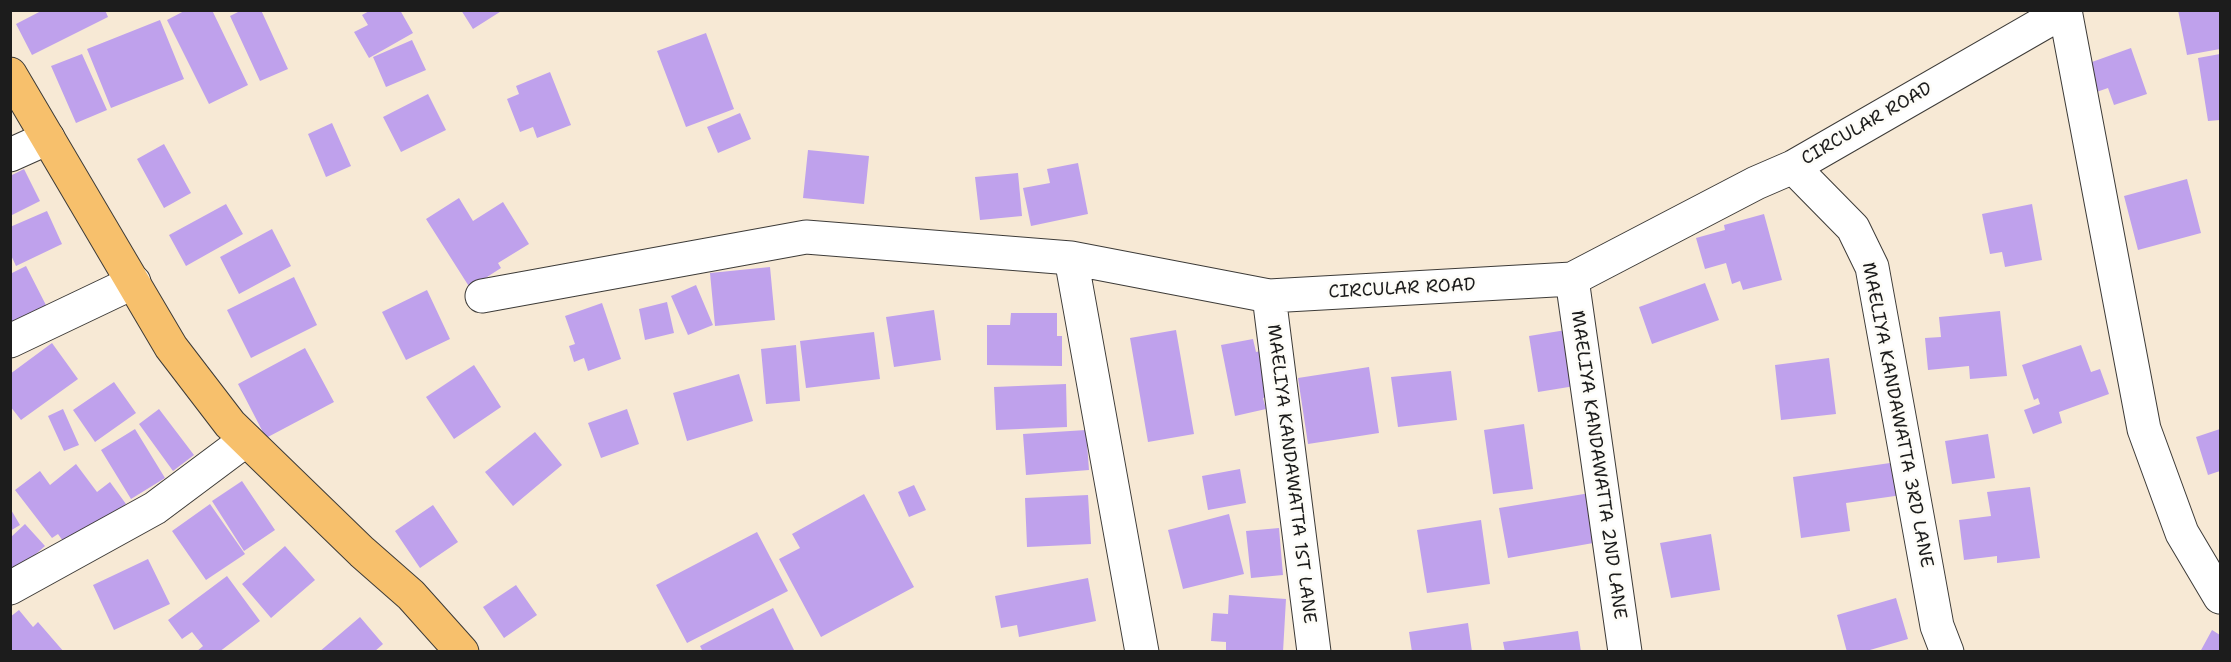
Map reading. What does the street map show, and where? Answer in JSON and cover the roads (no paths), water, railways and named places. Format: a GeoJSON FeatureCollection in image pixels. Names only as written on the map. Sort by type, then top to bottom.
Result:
{"type":"FeatureCollection","features":[{"type":"Feature","properties":{"kind":"main road"},"geometry":{"type":"LineString","coordinates":[[10,74],[171,347],[230,424],[362,552],[411,595],[462,651]]}},
{"type":"Feature","properties":{"kind":"street","name":"CIRCULAR ROAD"},"geometry":{"type":"LineString","coordinates":[[482,296],[806,237],[1071,258],[1269,296],[1572,279],[1756,183],[1793,167],[2065,11]]}},
{"type":"Feature","properties":{"kind":"street"},"geometry":{"type":"LineString","coordinates":[[2065,11],[2144,429],[2182,533],[2220,597]]}},
{"type":"Feature","properties":{"kind":"street"},"geometry":{"type":"LineString","coordinates":[[10,155],[48,138]]}},
{"type":"Feature","properties":{"kind":"street","name":"MAELIYA KANDAWATTA 3RD LANE"},"geometry":{"type":"LineString","coordinates":[[1793,167],[1853,228],[1872,267],[1937,626],[1947,651]]}},
{"type":"Feature","properties":{"kind":"street"},"geometry":{"type":"LineString","coordinates":[[1071,258],[1142,651]]}},
{"type":"Feature","properties":{"kind":"street","name":"MAELIYA KANDAWATTA 2ND LANE"},"geometry":{"type":"LineString","coordinates":[[1572,279],[1625,651]]}},
{"type":"Feature","properties":{"kind":"street"},"geometry":{"type":"LineString","coordinates":[[10,341],[134,282]]}},
{"type":"Feature","properties":{"kind":"street","name":"MAELIYA KANDAWATTA 1ST LANE"},"geometry":{"type":"LineString","coordinates":[[1269,296],[1314,651]]}},
{"type":"Feature","properties":{"kind":"street"},"geometry":{"type":"LineString","coordinates":[[10,588],[155,508],[246,440]]}}]}
